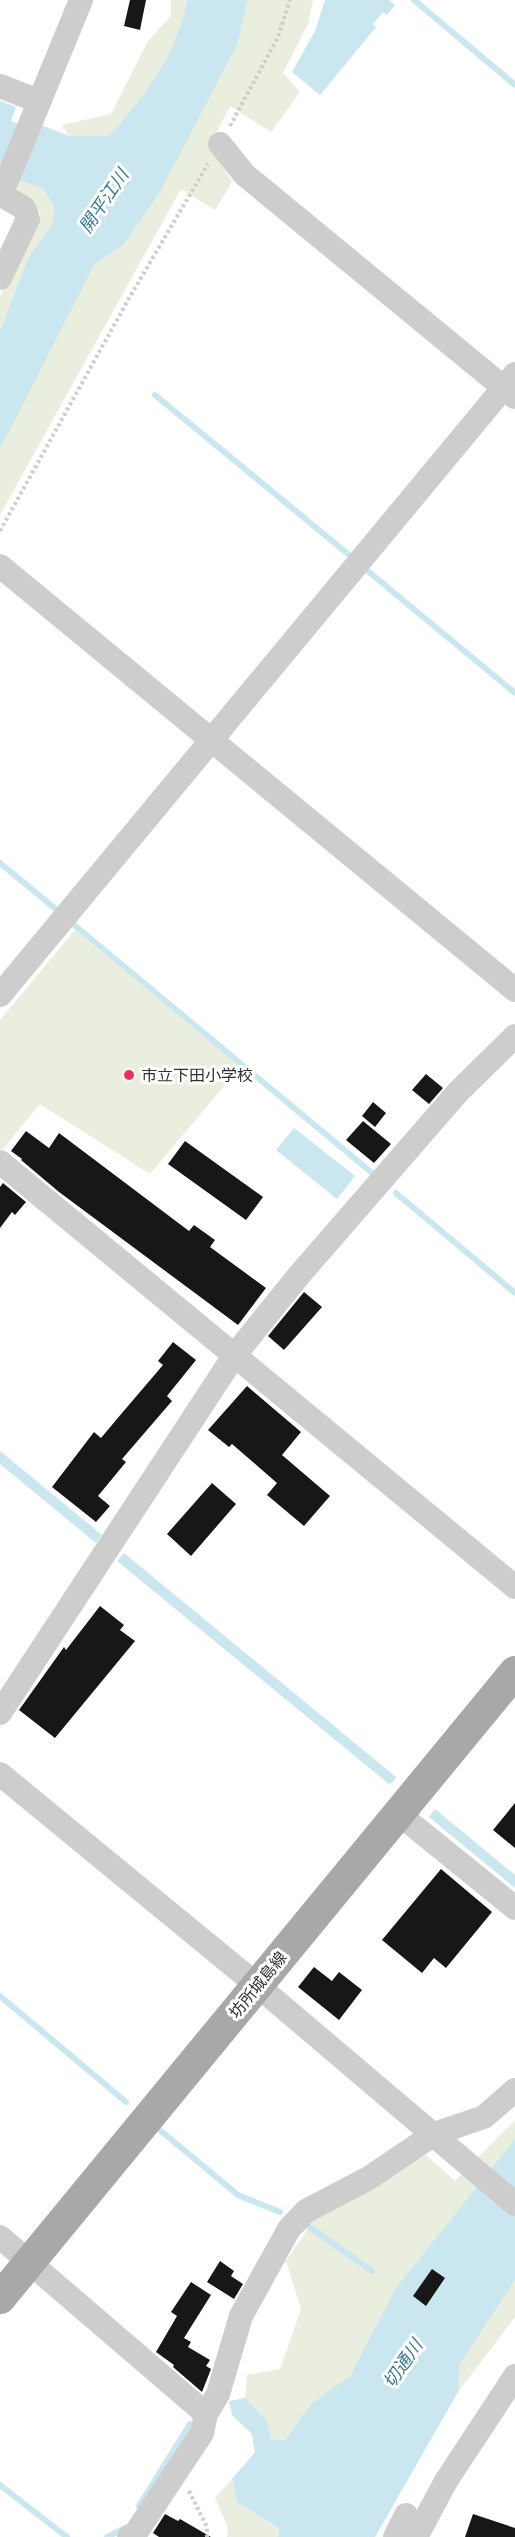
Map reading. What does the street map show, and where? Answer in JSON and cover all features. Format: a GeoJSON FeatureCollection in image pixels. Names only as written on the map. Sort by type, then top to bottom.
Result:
{"type":"FeatureCollection","features":[{"type":"Feature","properties":{"kind":"main road","name":"坊所城島線"},"geometry":{"type":"LineString","coordinates":[[0,2298],[515,1672]]}},
{"type":"Feature","properties":{"kind":"street"},"geometry":{"type":"LineString","coordinates":[[0,278],[28,219],[24,208],[2,191],[81,0]]}},
{"type":"Feature","properties":{"kind":"street"},"geometry":{"type":"LineString","coordinates":[[0,86],[36,107]]}},
{"type":"Feature","properties":{"kind":"street"},"geometry":{"type":"LineString","coordinates":[[0,995],[511,386],[245,175],[220,144]]}},
{"type":"Feature","properties":{"kind":"street"},"geometry":{"type":"LineString","coordinates":[[0,566],[515,990]]}},
{"type":"Feature","properties":{"kind":"street"},"geometry":{"type":"LineString","coordinates":[[0,1713],[234,1356],[300,1274],[458,1092],[515,1036]]}},
{"type":"Feature","properties":{"kind":"street"},"geometry":{"type":"LineString","coordinates":[[0,1162],[515,1587]]}},
{"type":"Feature","properties":{"kind":"street"},"geometry":{"type":"LineString","coordinates":[[0,1774],[258,1986],[515,2204]]}},
{"type":"Feature","properties":{"kind":"street"},"geometry":{"type":"LineString","coordinates":[[399,1814],[515,1908]]}},
{"type":"Feature","properties":{"kind":"street"},"geometry":{"type":"LineString","coordinates":[[129,2537],[135,2534],[202,2433],[206,2414],[218,2394],[241,2316],[289,2229],[306,2211],[369,2178],[434,2134],[484,2117],[515,2090]]}},
{"type":"Feature","properties":{"kind":"street"},"geometry":{"type":"LineString","coordinates":[[0,2237],[206,2414]]}},
{"type":"Feature","properties":{"kind":"street"},"geometry":{"type":"LineString","coordinates":[[416,2537],[446,2481],[515,2376]]}},
{"type":"Feature","properties":{"kind":"street"},"geometry":{"type":"LineString","coordinates":[[395,2537],[406,2515]]}},
{"type":"Feature","properties":{"kind":"path"},"geometry":{"type":"LineString","coordinates":[[0,531],[128,300],[220,144],[278,36],[290,0]]}},
{"type":"Feature","properties":{"kind":"path"},"geometry":{"type":"LineString","coordinates":[[178,2472],[207,2526],[207,2537]]}},
{"type":"Feature","properties":{"kind":"green space"},"geometry":{"type":"Polygon","coordinates":[[[171,0],[187,0],[184,18],[169,55],[134,108],[108,136],[69,136],[62,125],[111,114],[148,41],[171,16],[171,0]]]}},
{"type":"Feature","properties":{"kind":"green space"},"geometry":{"type":"Polygon","coordinates":[[[248,0],[313,0],[308,24],[283,73],[300,92],[271,132],[230,106],[210,145],[232,182],[215,210],[181,189],[0,515],[0,449],[5,436],[94,265],[124,244],[160,191],[237,45],[248,0]]]}},
{"type":"Feature","properties":{"kind":"green space"},"geometry":{"type":"Polygon","coordinates":[[[17,179],[43,189],[55,207],[52,225],[28,258],[0,331],[0,297],[41,214],[17,190],[17,179]]]}},
{"type":"Feature","properties":{"kind":"green space"},"geometry":{"type":"Polygon","coordinates":[[[75,930],[240,1067],[150,1174],[40,1104],[2,1150],[0,1148],[0,1020],[75,930]]]}},
{"type":"Feature","properties":{"kind":"green space"},"geometry":{"type":"Polygon","coordinates":[[[515,2120],[515,2139],[395,2289],[350,2376],[312,2403],[285,2440],[270,2440],[267,2421],[245,2398],[247,2375],[280,2369],[301,2309],[286,2261],[318,2214],[426,2155],[455,2181],[515,2120]]]}},
{"type":"Feature","properties":{"kind":"green space"},"geometry":{"type":"Polygon","coordinates":[[[515,2280],[515,2317],[458,2392],[460,2364],[515,2280]]]}},
{"type":"Feature","properties":{"kind":"green space"},"geometry":{"type":"Polygon","coordinates":[[[232,2479],[237,2502],[279,2530],[278,2537],[227,2537],[228,2528],[215,2498],[232,2479]]]}},
{"type":"Feature","properties":{"kind":"water","name":"開平江川"},"geometry":{"type":"Polygon","coordinates":[[[187,0],[248,0],[237,45],[160,192],[124,244],[94,265],[0,449],[0,331],[28,258],[52,225],[55,207],[43,189],[17,179],[20,172],[0,164],[0,101],[16,107],[11,121],[36,131],[39,124],[69,136],[108,136],[121,123],[158,74],[177,37],[187,0]]]}},
{"type":"Feature","properties":{"kind":"water"},"geometry":{"type":"Polygon","coordinates":[[[325,0],[389,0],[395,5],[387,15],[383,12],[373,24],[376,27],[320,95],[292,72],[315,31],[325,0]]]}},
{"type":"Feature","properties":{"kind":"water"},"geometry":{"type":"Polygon","coordinates":[[[294,1128],[355,1176],[337,1199],[276,1150],[294,1128]]]}},
{"type":"Feature","properties":{"kind":"water"},"geometry":{"type":"Polygon","coordinates":[[[0,1451],[102,1535],[96,1543],[0,1464],[0,1451]]]}},
{"type":"Feature","properties":{"kind":"water"},"geometry":{"type":"Polygon","coordinates":[[[124,1553],[396,1777],[394,1781],[389,1784],[117,1561],[124,1553]]]}},
{"type":"Feature","properties":{"kind":"water"},"geometry":{"type":"Polygon","coordinates":[[[435,1809],[515,1875],[515,1888],[429,1817],[435,1809]]]}},
{"type":"Feature","properties":{"kind":"water","name":"切通川"},"geometry":{"type":"Polygon","coordinates":[[[515,2139],[515,2280],[460,2364],[458,2392],[375,2537],[278,2537],[279,2529],[237,2502],[232,2479],[255,2452],[252,2434],[232,2415],[229,2401],[245,2398],[267,2421],[271,2440],[285,2440],[312,2403],[350,2376],[395,2289],[515,2139]]]}},
{"type":"Feature","properties":{"kind":"building"},"geometry":{"type":"Polygon","coordinates":[[[130,0],[146,0],[140,30],[124,26],[130,0]]]}},
{"type":"Feature","properties":{"kind":"building"},"geometry":{"type":"Polygon","coordinates":[[[426,1074],[443,1088],[429,1104],[412,1090],[426,1074]]]}},
{"type":"Feature","properties":{"kind":"building"},"geometry":{"type":"Polygon","coordinates":[[[373,1102],[386,1113],[375,1127],[362,1116],[373,1102]]]}},
{"type":"Feature","properties":{"kind":"building"},"geometry":{"type":"Polygon","coordinates":[[[363,1121],[391,1144],[374,1163],[346,1140],[363,1121]]]}},
{"type":"Feature","properties":{"kind":"building"},"geometry":{"type":"Polygon","coordinates":[[[26,1131],[49,1148],[59,1133],[189,1231],[194,1225],[215,1240],[210,1247],[266,1288],[238,1325],[59,1192],[11,1151],[26,1131]]]}},
{"type":"Feature","properties":{"kind":"building"},"geometry":{"type":"Polygon","coordinates":[[[185,1141],[263,1197],[246,1220],[168,1164],[185,1141]]]}},
{"type":"Feature","properties":{"kind":"building"},"geometry":{"type":"Polygon","coordinates":[[[3,1183],[26,1202],[15,1215],[12,1212],[0,1228],[0,1187],[3,1183]]]}},
{"type":"Feature","properties":{"kind":"building"},"geometry":{"type":"Polygon","coordinates":[[[304,1292],[322,1307],[284,1350],[268,1336],[304,1292]]]}},
{"type":"Feature","properties":{"kind":"building"},"geometry":{"type":"Polygon","coordinates":[[[173,1342],[196,1360],[167,1396],[172,1401],[122,1459],[126,1462],[98,1496],[110,1506],[96,1522],[52,1487],[94,1432],[101,1438],[163,1365],[158,1361],[173,1342]]]}},
{"type":"Feature","properties":{"kind":"building"},"geometry":{"type":"Polygon","coordinates":[[[247,1386],[301,1432],[282,1455],[330,1496],[304,1526],[267,1495],[277,1483],[232,1444],[229,1447],[208,1430],[247,1386]]]}},
{"type":"Feature","properties":{"kind":"building"},"geometry":{"type":"Polygon","coordinates":[[[212,1483],[236,1504],[191,1556],[167,1534],[212,1483]]]}},
{"type":"Feature","properties":{"kind":"building"},"geometry":{"type":"Polygon","coordinates":[[[100,1606],[124,1625],[120,1630],[135,1641],[55,1738],[19,1710],[64,1647],[66,1650],[100,1606]]]}},
{"type":"Feature","properties":{"kind":"building"},"geometry":{"type":"Polygon","coordinates":[[[515,1803],[515,1848],[493,1830],[515,1803]]]}},
{"type":"Feature","properties":{"kind":"building"},"geometry":{"type":"Polygon","coordinates":[[[441,1869],[492,1912],[446,1968],[434,1958],[422,1973],[382,1940],[441,1869]]]}},
{"type":"Feature","properties":{"kind":"building"},"geometry":{"type":"Polygon","coordinates":[[[314,1967],[332,1981],[339,1972],[362,1990],[339,2020],[298,1987],[314,1967]]]}},
{"type":"Feature","properties":{"kind":"building"},"geometry":{"type":"Polygon","coordinates":[[[220,2261],[234,2271],[231,2276],[243,2284],[234,2299],[207,2282],[220,2261]]]}},
{"type":"Feature","properties":{"kind":"building"},"geometry":{"type":"Polygon","coordinates":[[[432,2269],[445,2278],[426,2306],[413,2296],[432,2269]]]}},
{"type":"Feature","properties":{"kind":"building"},"geometry":{"type":"Polygon","coordinates":[[[191,2282],[211,2295],[184,2338],[191,2342],[188,2347],[210,2360],[206,2366],[211,2369],[202,2392],[173,2367],[174,2365],[156,2352],[177,2316],[171,2312],[191,2282]]]}},
{"type":"Feature","properties":{"kind":"building"},"geometry":{"type":"Polygon","coordinates":[[[165,2514],[178,2521],[180,2519],[211,2537],[159,2537],[153,2533],[165,2514]]]}},
{"type":"Feature","properties":{"kind":"building"},"geometry":{"type":"Polygon","coordinates":[[[473,2514],[515,2528],[515,2537],[465,2537],[473,2514]]]}},
{"type":"Feature","properties":{"kind":"waterway"},"geometry":{"type":"LineString","coordinates":[[414,0],[515,85]]}},
{"type":"Feature","properties":{"kind":"waterway"},"geometry":{"type":"LineString","coordinates":[[155,395],[348,554]]}},
{"type":"Feature","properties":{"kind":"waterway"},"geometry":{"type":"LineString","coordinates":[[369,572],[515,693]]}},
{"type":"Feature","properties":{"kind":"waterway"},"geometry":{"type":"LineString","coordinates":[[0,863],[57,910]]}},
{"type":"Feature","properties":{"kind":"waterway"},"geometry":{"type":"LineString","coordinates":[[73,924],[371,1172]]}},
{"type":"Feature","properties":{"kind":"waterway"},"geometry":{"type":"LineString","coordinates":[[396,1193],[515,1293]]}},
{"type":"Feature","properties":{"kind":"waterway"},"geometry":{"type":"LineString","coordinates":[[0,1996],[126,2102]]}},
{"type":"Feature","properties":{"kind":"waterway"},"geometry":{"type":"LineString","coordinates":[[161,2131],[238,2195],[280,2212]]}},
{"type":"Feature","properties":{"kind":"waterway"},"geometry":{"type":"LineString","coordinates":[[308,2226],[372,2271]]}},
{"type":"Feature","properties":{"kind":"waterway"},"geometry":{"type":"LineString","coordinates":[[139,2506],[190,2424]]}},
{"type":"Feature","properties":{"kind":"waterway"},"geometry":{"type":"LineString","coordinates":[[0,2485],[67,2537]]}},
{"type":"Feature","properties":{"kind":"waterway"},"geometry":{"type":"LineString","coordinates":[[107,2537],[125,2528]]}},
{"type":"Feature","properties":{"kind":"place","name":"市立下田小学校"},"geometry":{"type":"Point","coordinates":[129,1075]}}]}
